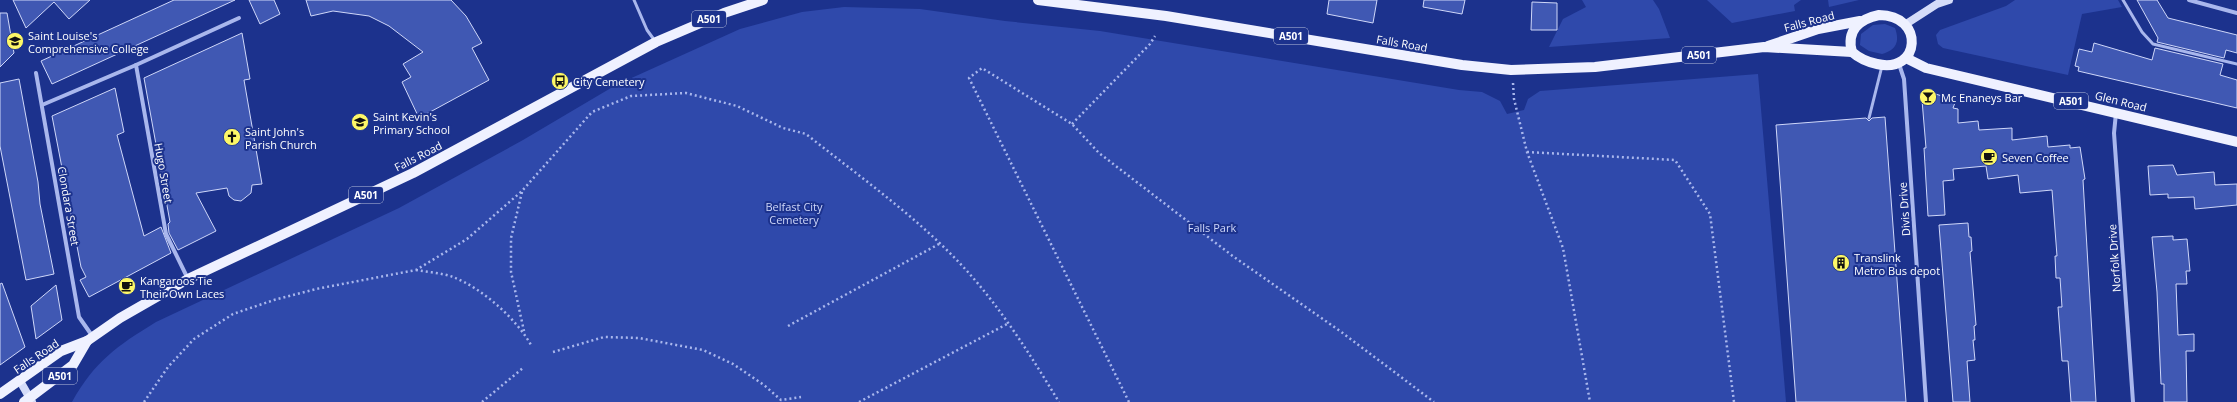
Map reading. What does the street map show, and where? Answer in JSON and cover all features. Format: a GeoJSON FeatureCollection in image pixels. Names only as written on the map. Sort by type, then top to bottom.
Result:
{"type":"FeatureCollection","features":[{"type":"Feature","properties":{"kind":"main road","name":"Falls Road"},"geometry":{"type":"LineString","coordinates":[[1038,0],[1182,19],[1462,65],[1511,70],[1604,66],[1764,47],[1852,52]]}},
{"type":"Feature","properties":{"kind":"main road"},"geometry":{"type":"LineString","coordinates":[[1903,61],[1911,48],[1911,39],[1906,24],[1938,4],[1949,0]]}},
{"type":"Feature","properties":{"kind":"main road","name":"Falls Road"},"geometry":{"type":"LineString","coordinates":[[0,394],[61,351],[90,339],[120,318],[188,280],[413,173],[656,42],[757,1]]}},
{"type":"Feature","properties":{"kind":"main road","name":"A501"},"geometry":{"type":"LineString","coordinates":[[1860,22],[1872,16],[1888,15],[1900,19],[1906,24]]}},
{"type":"Feature","properties":{"kind":"main road","name":"Falls Road"},"geometry":{"type":"LineString","coordinates":[[1764,47],[1798,34],[1860,22]]}},
{"type":"Feature","properties":{"kind":"main road"},"geometry":{"type":"LineString","coordinates":[[1852,52],[1850,38],[1860,22]]}},
{"type":"Feature","properties":{"kind":"main road","name":"A501"},"geometry":{"type":"LineString","coordinates":[[1852,52],[1867,62],[1883,65],[1891,66],[1903,61]]}},
{"type":"Feature","properties":{"kind":"main road","name":"Glen Road"},"geometry":{"type":"LineString","coordinates":[[1903,61],[1926,68],[2237,142]]}},
{"type":"Feature","properties":{"kind":"main road","name":"Falls Road"},"geometry":{"type":"LineString","coordinates":[[29,401],[73,365],[90,339]]}},
{"type":"Feature","properties":{"kind":"main road"},"geometry":{"type":"LineString","coordinates":[[20,381],[29,401]]}},
{"type":"Feature","properties":{"kind":"street"},"geometry":{"type":"LineString","coordinates":[[2189,0],[2237,13]]}},
{"type":"Feature","properties":{"kind":"street"},"geometry":{"type":"LineString","coordinates":[[42,105],[136,65],[239,18]]}},
{"type":"Feature","properties":{"kind":"street","name":"Divis Drive"},"geometry":{"type":"LineString","coordinates":[[1903,61],[1926,402]]}},
{"type":"Feature","properties":{"kind":"street","name":"Hugo Street"},"geometry":{"type":"LineString","coordinates":[[136,65],[166,234],[188,280]]}},
{"type":"Feature","properties":{"kind":"street","name":"Clondara Street"},"geometry":{"type":"LineString","coordinates":[[36,73],[79,316],[90,339]]}},
{"type":"Feature","properties":{"kind":"street","name":"Norfolk Drive"},"geometry":{"type":"LineString","coordinates":[[2116,112],[2114,134],[2133,402]]}},
{"type":"Feature","properties":{"kind":"lane"},"geometry":{"type":"LineString","coordinates":[[634,0],[647,30],[656,42]]}},
{"type":"Feature","properties":{"kind":"lane"},"geometry":{"type":"LineString","coordinates":[[2123,0],[2142,32],[2153,44],[2237,64]]}},
{"type":"Feature","properties":{"kind":"lane"},"geometry":{"type":"LineString","coordinates":[[1869,118],[1883,65]]}},
{"type":"Feature","properties":{"kind":"path"},"geometry":{"type":"LineString","coordinates":[[1072,124],[1150,44],[1155,36]]}},
{"type":"Feature","properties":{"kind":"path"},"geometry":{"type":"LineString","coordinates":[[1129,402],[969,78],[982,68],[1072,124],[1099,153],[1234,257],[1340,331],[1434,402]]}},
{"type":"Feature","properties":{"kind":"path"},"geometry":{"type":"LineString","coordinates":[[1511,70],[1514,99],[1527,152],[1563,248],[1590,402]]}},
{"type":"Feature","properties":{"kind":"path"},"geometry":{"type":"LineString","coordinates":[[144,402],[168,367],[194,339],[233,314],[274,300],[316,289],[416,270],[467,239],[522,191],[592,112],[631,96],[686,93],[737,106],[783,128],[806,134],[921,226],[967,271],[1009,323],[1059,402]]}},
{"type":"Feature","properties":{"kind":"path"},"geometry":{"type":"LineString","coordinates":[[1527,152],[1675,160],[1710,214],[1734,402]]}},
{"type":"Feature","properties":{"kind":"path"},"geometry":{"type":"LineString","coordinates":[[522,191],[511,238],[511,272],[515,298],[524,332],[532,347]]}},
{"type":"Feature","properties":{"kind":"path"},"geometry":{"type":"LineString","coordinates":[[788,326],[939,244]]}},
{"type":"Feature","properties":{"kind":"path"},"geometry":{"type":"LineString","coordinates":[[416,270],[453,277],[488,298],[524,332]]}},
{"type":"Feature","properties":{"kind":"path"},"geometry":{"type":"LineString","coordinates":[[859,402],[1009,323]]}},
{"type":"Feature","properties":{"kind":"path"},"geometry":{"type":"LineString","coordinates":[[553,352],[604,337],[646,339],[703,350],[733,364],[764,384],[782,400],[801,397]]}},
{"type":"Feature","properties":{"kind":"path"},"geometry":{"type":"LineString","coordinates":[[482,402],[523,368]]}},
{"type":"Feature","properties":{"kind":"green space"},"geometry":{"type":"Polygon","coordinates":[[[1582,0],[1653,0],[1659,9],[1670,38],[1549,47],[1563,19],[1586,7],[1582,0]]]}},
{"type":"Feature","properties":{"kind":"green space"},"geometry":{"type":"Polygon","coordinates":[[[1707,0],[1801,0],[1794,5],[1795,11],[1732,23],[1707,0]]]}},
{"type":"Feature","properties":{"kind":"green space"},"geometry":{"type":"Polygon","coordinates":[[[1828,0],[1859,0],[1829,7],[1828,0]]]}},
{"type":"Feature","properties":{"kind":"green space"},"geometry":{"type":"Polygon","coordinates":[[[2015,0],[2118,0],[2122,7],[2082,14],[2068,75],[1943,48],[1938,44],[1936,35],[1940,30],[2006,6],[2015,0]]]}},
{"type":"Feature","properties":{"kind":"green space"},"geometry":{"type":"Polygon","coordinates":[[[844,7],[920,9],[1005,21],[1100,31],[1459,90],[1482,92],[1500,101],[1507,114],[1524,110],[1528,99],[1540,91],[1758,74],[1786,402],[72,402],[98,365],[118,347],[156,322],[399,208],[523,140],[616,85],[740,29],[802,12],[844,7]]]}},
{"type":"Feature","properties":{"kind":"green space"},"geometry":{"type":"Polygon","coordinates":[[[1885,24],[1895,28],[1897,41],[1894,48],[1882,54],[1869,51],[1860,45],[1861,34],[1873,25],[1885,24]]]}},
{"type":"Feature","properties":{"kind":"building"},"geometry":{"type":"Polygon","coordinates":[[[13,0],[90,0],[69,19],[54,2],[26,28],[13,0]]]}},
{"type":"Feature","properties":{"kind":"building"},"geometry":{"type":"Polygon","coordinates":[[[174,0],[235,0],[52,84],[41,61],[174,0]]]}},
{"type":"Feature","properties":{"kind":"building"},"geometry":{"type":"Polygon","coordinates":[[[249,0],[274,0],[280,14],[260,24],[249,0]]]}},
{"type":"Feature","properties":{"kind":"building"},"geometry":{"type":"Polygon","coordinates":[[[306,0],[451,0],[466,16],[482,43],[472,48],[489,80],[419,118],[402,82],[411,77],[403,64],[423,52],[389,26],[369,16],[333,11],[311,16],[306,0]]]}},
{"type":"Feature","properties":{"kind":"building"},"geometry":{"type":"Polygon","coordinates":[[[1329,0],[1377,0],[1373,23],[1327,14],[1329,0]]]}},
{"type":"Feature","properties":{"kind":"building"},"geometry":{"type":"Polygon","coordinates":[[[1424,0],[1465,0],[1462,14],[1423,7],[1424,0]]]}},
{"type":"Feature","properties":{"kind":"building"},"geometry":{"type":"Polygon","coordinates":[[[2137,0],[2157,0],[2168,18],[2237,35],[2237,53],[2226,50],[2224,58],[2157,42],[2158,38],[2137,0]]]}},
{"type":"Feature","properties":{"kind":"building"},"geometry":{"type":"Polygon","coordinates":[[[1532,2],[1557,3],[1557,30],[1531,30],[1532,2]]]}},
{"type":"Feature","properties":{"kind":"building"},"geometry":{"type":"Polygon","coordinates":[[[0,13],[7,13],[14,53],[0,67],[0,13]]]}},
{"type":"Feature","properties":{"kind":"building"},"geometry":{"type":"Polygon","coordinates":[[[242,33],[250,79],[244,80],[262,184],[252,185],[251,193],[241,201],[234,200],[229,196],[227,188],[196,193],[216,231],[178,250],[169,233],[168,224],[170,222],[144,78],[242,33]]]}},
{"type":"Feature","properties":{"kind":"building"},"geometry":{"type":"Polygon","coordinates":[[[2094,43],[2152,60],[2155,48],[2223,64],[2220,75],[2237,80],[2237,108],[2078,71],[2079,67],[2075,66],[2079,49],[2092,52],[2094,43]]]}},
{"type":"Feature","properties":{"kind":"building"},"geometry":{"type":"Polygon","coordinates":[[[19,79],[38,182],[40,204],[54,274],[26,280],[0,146],[0,83],[19,79]]]}},
{"type":"Feature","properties":{"kind":"building"},"geometry":{"type":"Polygon","coordinates":[[[115,88],[124,132],[117,135],[144,236],[161,227],[171,253],[89,297],[80,280],[86,277],[81,267],[52,116],[115,88]]]}},
{"type":"Feature","properties":{"kind":"building"},"geometry":{"type":"Polygon","coordinates":[[[1925,91],[1956,100],[1953,108],[1958,109],[1958,123],[1978,121],[1979,130],[2012,128],[2012,140],[2047,136],[2048,147],[2070,145],[2070,148],[2080,147],[2085,179],[2083,180],[2096,402],[2071,402],[2068,361],[2062,361],[2058,307],[2062,307],[2060,278],[2056,278],[2055,256],[2057,256],[2052,190],[2020,193],[2018,175],[1988,179],[1986,166],[1953,169],[1954,180],[1943,181],[1945,215],[1928,216],[1924,148],[1926,148],[1922,100],[1925,91]]]}},
{"type":"Feature","properties":{"kind":"building","name":"Translink Metro Bus depot"},"geometry":{"type":"Polygon","coordinates":[[[1885,117],[1906,402],[1796,402],[1776,125],[1866,118],[1869,121],[1872,118],[1885,117]]]}},
{"type":"Feature","properties":{"kind":"building"},"geometry":{"type":"Polygon","coordinates":[[[2173,165],[2177,175],[2214,172],[2215,185],[2237,184],[2237,205],[2195,209],[2194,197],[2168,198],[2168,194],[2150,195],[2148,166],[2173,165]]]}},
{"type":"Feature","properties":{"kind":"building"},"geometry":{"type":"Polygon","coordinates":[[[1968,223],[1969,237],[1971,237],[1972,251],[1970,252],[1976,325],[1974,326],[1975,340],[1973,340],[1975,360],[1967,361],[1970,402],[1953,402],[1939,225],[1968,223]]]}},
{"type":"Feature","properties":{"kind":"building"},"geometry":{"type":"Polygon","coordinates":[[[2173,236],[2173,240],[2187,239],[2190,271],[2186,271],[2187,284],[2176,284],[2178,335],[2194,334],[2194,351],[2186,351],[2187,402],[2164,402],[2164,384],[2161,384],[2157,292],[2152,237],[2173,236]]]}},
{"type":"Feature","properties":{"kind":"building"},"geometry":{"type":"Polygon","coordinates":[[[2,283],[25,347],[0,365],[0,284],[2,283]]]}},
{"type":"Feature","properties":{"kind":"building"},"geometry":{"type":"Polygon","coordinates":[[[56,285],[62,320],[36,339],[31,306],[56,285]]]}},
{"type":"Feature","properties":{"kind":"place","name":"Saint Louise's Comprehensive College"},"geometry":{"type":"Point","coordinates":[15,41]}},
{"type":"Feature","properties":{"kind":"place","name":"City Cemetery"},"geometry":{"type":"Point","coordinates":[560,81]}},
{"type":"Feature","properties":{"kind":"place","name":"Mc Enaneys Bar"},"geometry":{"type":"Point","coordinates":[1928,97]}},
{"type":"Feature","properties":{"kind":"place","name":"Saint Kevin's Primary School"},"geometry":{"type":"Point","coordinates":[360,122]}},
{"type":"Feature","properties":{"kind":"place","name":"Saint John's Parish Church"},"geometry":{"type":"Point","coordinates":[232,137]}},
{"type":"Feature","properties":{"kind":"place","name":"Seven Coffee"},"geometry":{"type":"Point","coordinates":[1989,157]}},
{"type":"Feature","properties":{"kind":"place","name":"Translink Metro Bus depot"},"geometry":{"type":"Point","coordinates":[1841,263]}},
{"type":"Feature","properties":{"kind":"place","name":"Kangaroos Tie Their Own Laces"},"geometry":{"type":"Point","coordinates":[127,286]}},
{"type":"Feature","properties":{"kind":"park label","name":"Belfast City Cemetery"},"geometry":{"type":"Point","coordinates":[794,212]}},
{"type":"Feature","properties":{"kind":"park label","name":"Falls Park"},"geometry":{"type":"Point","coordinates":[1212,227]}}]}
